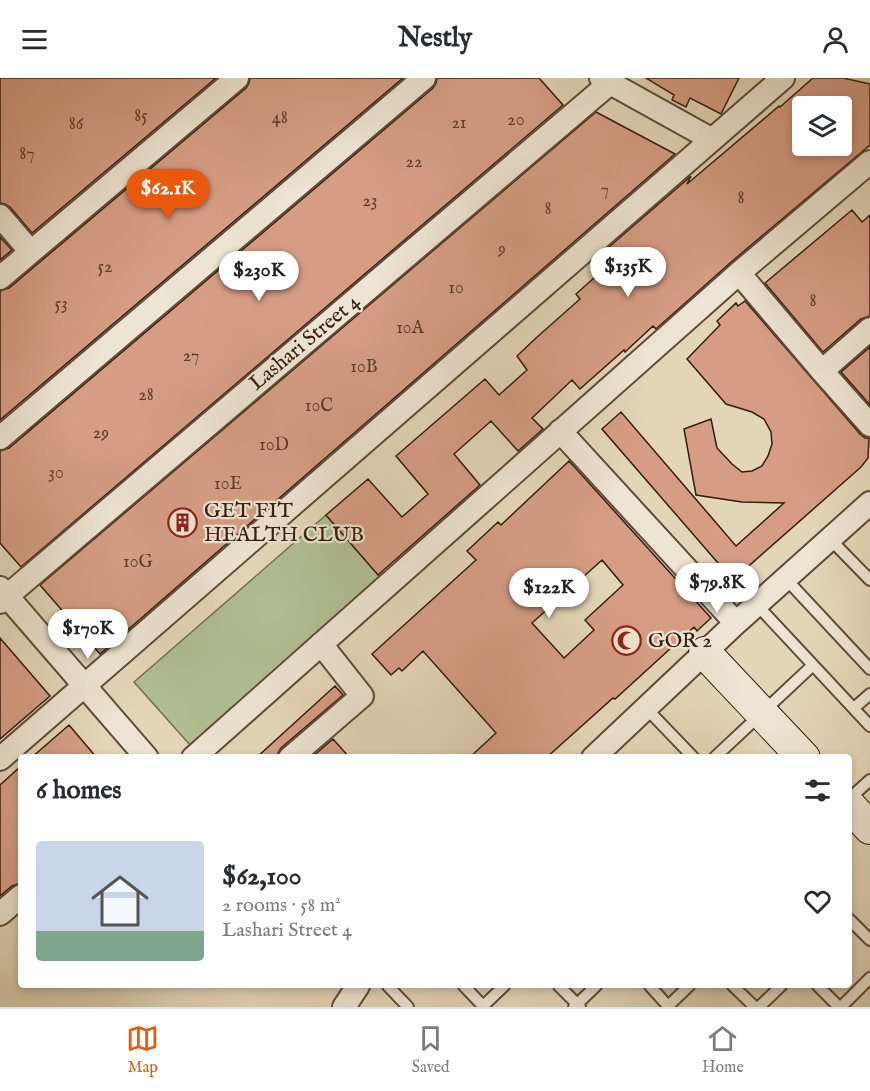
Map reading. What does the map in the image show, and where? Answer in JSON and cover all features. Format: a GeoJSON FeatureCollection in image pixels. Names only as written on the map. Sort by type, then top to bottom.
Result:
{"type":"FeatureCollection","features":[{"type":"Feature","properties":{"kind":"street"},"geometry":{"type":"LineString","coordinates":[[0,278],[237,78]]}},
{"type":"Feature","properties":{"kind":"street"},"geometry":{"type":"LineString","coordinates":[[0,438],[424,78]]}},
{"type":"Feature","properties":{"kind":"street"},"geometry":{"type":"LineString","coordinates":[[0,759],[783,78]]}},
{"type":"Feature","properties":{"kind":"street"},"geometry":{"type":"LineString","coordinates":[[605,81],[711,139]]}},
{"type":"Feature","properties":{"kind":"street","name":"Lashari Street 4"},"geometry":{"type":"LineString","coordinates":[[2,595],[605,81]]}},
{"type":"Feature","properties":{"kind":"street"},"geometry":{"type":"LineString","coordinates":[[198,754],[739,273],[870,162]]}},
{"type":"Feature","properties":{"kind":"street"},"geometry":{"type":"LineString","coordinates":[[0,216],[31,252]]}},
{"type":"Feature","properties":{"kind":"street"},"geometry":{"type":"LineString","coordinates":[[739,273],[870,425]]}},
{"type":"Feature","properties":{"kind":"street"},"geometry":{"type":"LineString","coordinates":[[822,371],[870,329]]}},
{"type":"Feature","properties":{"kind":"street"},"geometry":{"type":"LineString","coordinates":[[560,431],[736,623]]}},
{"type":"Feature","properties":{"kind":"street"},"geometry":{"type":"LineString","coordinates":[[600,754],[736,623],[870,503]]}},
{"type":"Feature","properties":{"kind":"street"},"geometry":{"type":"LineString","coordinates":[[2,595],[144,754]]}},
{"type":"Feature","properties":{"kind":"street"},"geometry":{"type":"LineString","coordinates":[[295,754],[362,696],[321,644]]}},
{"type":"Feature","properties":{"kind":"street"},"geometry":{"type":"LineString","coordinates":[[705,652],[800,754]]}},
{"type":"Feature","properties":{"kind":"street"},"geometry":{"type":"LineString","coordinates":[[852,808],[870,828]]}},
{"type":"Feature","properties":{"kind":"street"},"geometry":{"type":"LineString","coordinates":[[0,914],[18,899]]}},
{"type":"Feature","properties":{"kind":"street"},"geometry":{"type":"LineString","coordinates":[[344,1007],[357,988]]}},
{"type":"Feature","properties":{"kind":"lane"},"geometry":{"type":"LineString","coordinates":[[830,539],[870,580]]}},
{"type":"Feature","properties":{"kind":"lane"},"geometry":{"type":"LineString","coordinates":[[786,579],[870,669]]}},
{"type":"Feature","properties":{"kind":"lane"},"geometry":{"type":"LineString","coordinates":[[757,605],[870,726]]}},
{"type":"Feature","properties":{"kind":"lane"},"geometry":{"type":"LineString","coordinates":[[718,754],[813,665]]}},
{"type":"Feature","properties":{"kind":"lane"},"geometry":{"type":"LineString","coordinates":[[854,708],[870,694]]}},
{"type":"Feature","properties":{"kind":"lane"},"geometry":{"type":"LineString","coordinates":[[646,708],[690,754]]}},
{"type":"Feature","properties":{"kind":"lane"},"geometry":{"type":"LineString","coordinates":[[852,796],[870,780]]}},
{"type":"Feature","properties":{"kind":"lane"},"geometry":{"type":"LineString","coordinates":[[852,922],[870,940]]}},
{"type":"Feature","properties":{"kind":"lane"},"geometry":{"type":"LineString","coordinates":[[820,988],[840,1007],[870,978]]}},
{"type":"Feature","properties":{"kind":"lane"},"geometry":{"type":"LineString","coordinates":[[390,988],[408,1007]]}},
{"type":"Feature","properties":{"kind":"lane"},"geometry":{"type":"LineString","coordinates":[[467,988],[483,1006],[502,988]]}},
{"type":"Feature","properties":{"kind":"lane"},"geometry":{"type":"LineString","coordinates":[[561,988],[577,1006],[594,988]]}},
{"type":"Feature","properties":{"kind":"lane"},"geometry":{"type":"LineString","coordinates":[[652,988],[668,1007],[687,988]]}},
{"type":"Feature","properties":{"kind":"lane"},"geometry":{"type":"LineString","coordinates":[[735,988],[757,1007],[779,988]]}},
{"type":"Feature","properties":{"kind":"green space"},"geometry":{"type":"Polygon","coordinates":[[[326,515],[380,577],[190,745],[134,682],[326,515]]]}},
{"type":"Feature","properties":{"kind":"building"},"geometry":{"type":"Polygon","coordinates":[[[0,78],[216,78],[32,233],[10,207],[0,203],[0,78]]]}},
{"type":"Feature","properties":{"kind":"building"},"geometry":{"type":"Polygon","coordinates":[[[250,78],[403,78],[0,420],[0,291],[9,288],[246,88],[250,78]]]}},
{"type":"Feature","properties":{"kind":"building"},"geometry":{"type":"Polygon","coordinates":[[[437,78],[539,78],[563,105],[21,567],[0,543],[0,451],[9,448],[433,88],[437,78]]]}},
{"type":"Feature","properties":{"kind":"building"},"geometry":{"type":"Polygon","coordinates":[[[646,78],[739,78],[721,114],[690,98],[686,107],[672,100],[674,95],[646,78]]]}},
{"type":"Feature","properties":{"kind":"building"},"geometry":{"type":"Polygon","coordinates":[[[813,78],[843,78],[870,84],[870,145],[656,329],[653,326],[580,389],[572,380],[532,418],[543,429],[518,451],[491,421],[454,454],[480,485],[378,575],[326,515],[368,479],[402,517],[428,494],[396,456],[485,379],[499,395],[527,370],[517,356],[580,299],[576,294],[604,269],[595,259],[691,176],[687,184],[792,96],[792,156],[852,156],[852,96],[793,96],[813,78]]]}},
{"type":"Feature","properties":{"kind":"building"},"geometry":{"type":"Polygon","coordinates":[[[596,112],[675,154],[100,654],[40,585],[596,112]]]}},
{"type":"Feature","properties":{"kind":"building"},"geometry":{"type":"Polygon","coordinates":[[[852,210],[862,222],[870,215],[870,316],[861,319],[823,352],[765,283],[852,210]]]}},
{"type":"Feature","properties":{"kind":"building"},"geometry":{"type":"Polygon","coordinates":[[[0,237],[12,250],[0,260],[0,237]]]}},
{"type":"Feature","properties":{"kind":"building"},"geometry":{"type":"Polygon","coordinates":[[[745,301],[860,434],[869,438],[868,458],[861,467],[742,572],[734,574],[726,571],[718,563],[602,429],[621,412],[736,546],[784,503],[742,502],[696,495],[684,429],[711,419],[717,448],[742,472],[752,471],[762,466],[768,456],[772,444],[771,432],[764,419],[752,412],[726,404],[687,359],[720,325],[717,321],[736,303],[738,306],[745,301]]]}},
{"type":"Feature","properties":{"kind":"building"},"geometry":{"type":"Polygon","coordinates":[[[870,347],[870,405],[841,372],[870,347]]]}},
{"type":"Feature","properties":{"kind":"building"},"geometry":{"type":"Polygon","coordinates":[[[569,461],[711,618],[697,631],[694,627],[550,754],[473,754],[496,733],[423,651],[402,671],[399,668],[391,675],[372,654],[476,560],[467,551],[498,522],[501,525],[569,461]],[[602,560],[532,623],[564,658],[594,630],[585,620],[623,585],[602,560]]]}},
{"type":"Feature","properties":{"kind":"building"},"geometry":{"type":"Polygon","coordinates":[[[0,638],[50,696],[0,739],[0,638]]]}},
{"type":"Feature","properties":{"kind":"building"},"geometry":{"type":"Polygon","coordinates":[[[335,686],[343,695],[281,748],[278,754],[260,754],[335,686]]]}},
{"type":"Feature","properties":{"kind":"building"},"geometry":{"type":"Polygon","coordinates":[[[69,725],[94,754],[36,754],[69,725]]]}},
{"type":"Feature","properties":{"kind":"building"},"geometry":{"type":"Polygon","coordinates":[[[333,739],[346,754],[316,754],[333,739]]]}},
{"type":"Feature","properties":{"kind":"building"},"geometry":{"type":"Polygon","coordinates":[[[18,769],[18,884],[0,896],[0,785],[18,769]]]}},
{"type":"Feature","properties":{"kind":"place","name":"GET FIT HEALTH CLUB"},"geometry":{"type":"Point","coordinates":[183,523]}},
{"type":"Feature","properties":{"kind":"place","name":"GOR 2"},"geometry":{"type":"Point","coordinates":[627,641]}}]}
